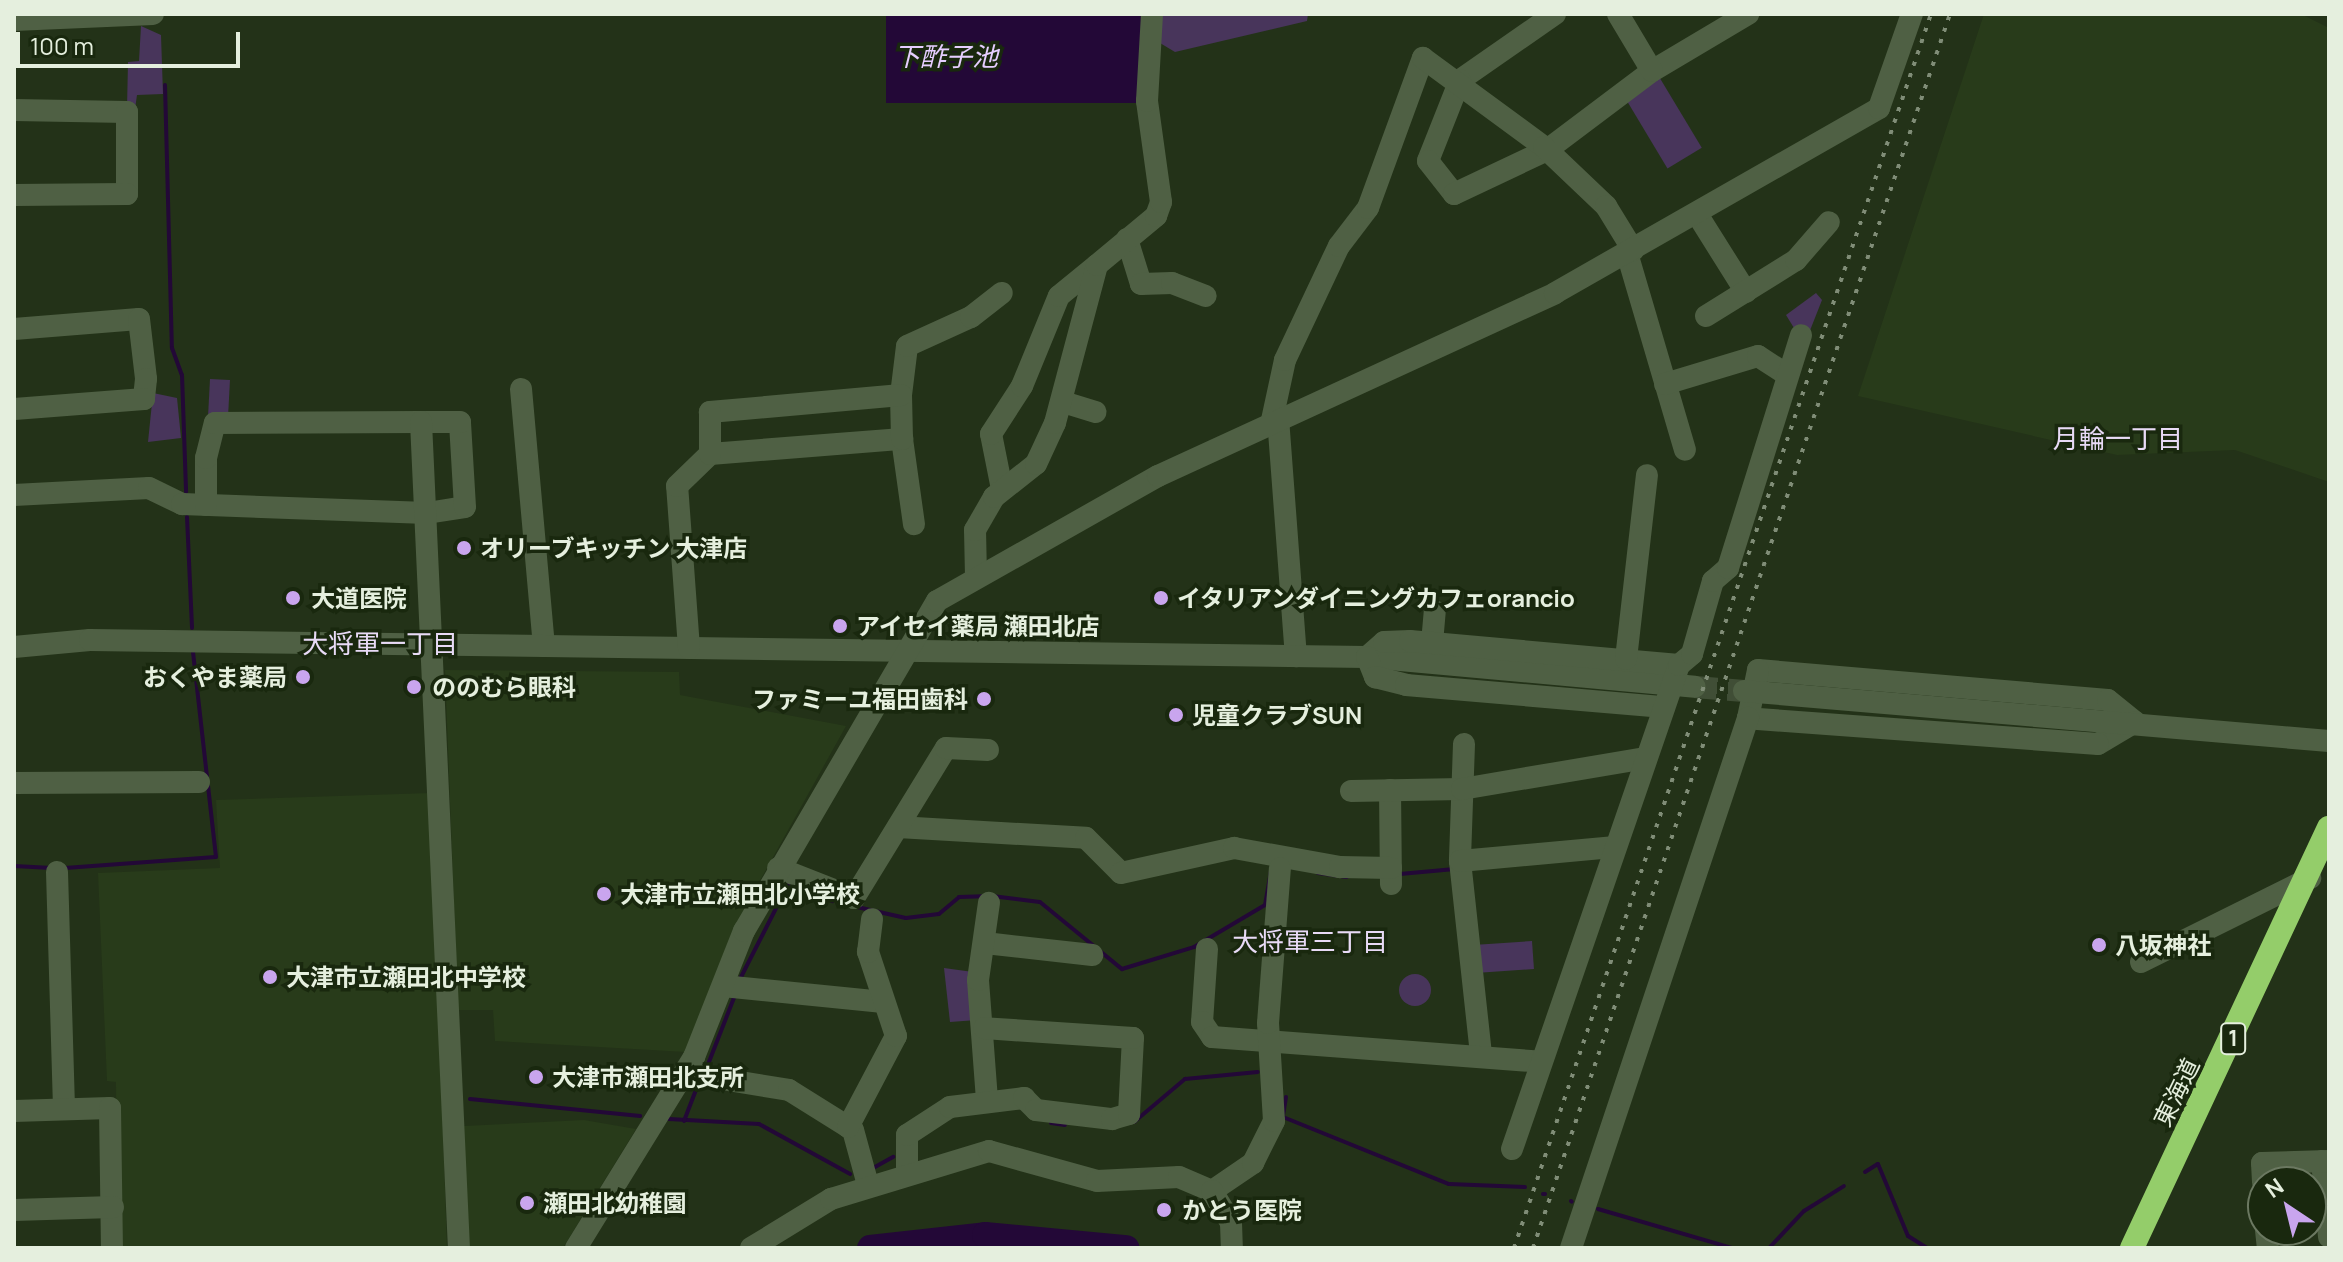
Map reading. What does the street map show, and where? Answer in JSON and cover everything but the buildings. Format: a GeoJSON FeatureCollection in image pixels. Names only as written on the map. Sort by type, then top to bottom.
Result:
{"type":"FeatureCollection","features":[{"type":"Feature","properties":{"kind":"highway","name":"東海道"},"geometry":{"type":"LineString","coordinates":[[2132,1248],[2310,878],[2329,828]]}},
{"type":"Feature","properties":{"kind":"street"},"geometry":{"type":"LineString","coordinates":[[14,20],[153,14]]}},
{"type":"Feature","properties":{"kind":"street"},"geometry":{"type":"LineString","coordinates":[[1002,489],[991,434],[1022,386],[1059,296],[1127,239],[1161,202],[1147,101],[1152,14]]}},
{"type":"Feature","properties":{"kind":"street"},"geometry":{"type":"LineString","coordinates":[[1555,14],[1460,80],[1428,161],[1454,194],[1547,150],[1652,71],[1748,14]]}},
{"type":"Feature","properties":{"kind":"street"},"geometry":{"type":"LineString","coordinates":[[1618,14],[1652,71]]}},
{"type":"Feature","properties":{"kind":"street"},"geometry":{"type":"LineString","coordinates":[[576,1248],[685,1073],[732,987],[778,868],[937,601],[976,577],[1275,419],[1555,293],[1879,108],[1912,14]]}},
{"type":"Feature","properties":{"kind":"street"},"geometry":{"type":"LineString","coordinates":[[1296,656],[1275,419],[1285,360],[1339,246],[1368,208],[1423,58],[1460,80],[1547,150],[1606,206],[1630,252],[1685,450]]}},
{"type":"Feature","properties":{"kind":"street"},"geometry":{"type":"LineString","coordinates":[[14,110],[127,112],[127,194],[14,195]]}},
{"type":"Feature","properties":{"kind":"street"},"geometry":{"type":"LineString","coordinates":[[1697,214],[1746,292]]}},
{"type":"Feature","properties":{"kind":"street"},"geometry":{"type":"LineString","coordinates":[[1706,316],[1796,260],[1829,222]]}},
{"type":"Feature","properties":{"kind":"street"},"geometry":{"type":"LineString","coordinates":[[1127,239],[1141,284],[1172,283],[1206,296]]}},
{"type":"Feature","properties":{"kind":"street"},"geometry":{"type":"LineString","coordinates":[[976,577],[975,530],[1002,489],[1036,464],[1063,402],[1097,265]]}},
{"type":"Feature","properties":{"kind":"street"},"geometry":{"type":"LineString","coordinates":[[914,524],[902,439],[901,395],[907,346],[971,317],[1002,293]]}},
{"type":"Feature","properties":{"kind":"street"},"geometry":{"type":"LineString","coordinates":[[14,329],[139,319],[146,379],[144,399],[14,409]]}},
{"type":"Feature","properties":{"kind":"street"},"geometry":{"type":"LineString","coordinates":[[1512,1149],[1665,704],[1679,667],[1692,654],[1713,581],[1728,568],[1784,373],[1801,335]]}},
{"type":"Feature","properties":{"kind":"street"},"geometry":{"type":"LineString","coordinates":[[1665,384],[1758,356],[1784,373]]}},
{"type":"Feature","properties":{"kind":"street"},"geometry":{"type":"LineString","coordinates":[[521,389],[544,646]]}},
{"type":"Feature","properties":{"kind":"street"},"geometry":{"type":"LineString","coordinates":[[710,454],[710,412],[901,395]]}},
{"type":"Feature","properties":{"kind":"street"},"geometry":{"type":"LineString","coordinates":[[1063,402],[1095,412]]}},
{"type":"Feature","properties":{"kind":"street"},"geometry":{"type":"LineString","coordinates":[[421,422],[437,644],[459,1248]]}},
{"type":"Feature","properties":{"kind":"street"},"geometry":{"type":"LineString","coordinates":[[14,495],[149,488],[182,504],[206,505],[427,513],[465,507],[460,422],[215,423],[206,505]]}},
{"type":"Feature","properties":{"kind":"street"},"geometry":{"type":"LineString","coordinates":[[689,648],[677,486],[710,454],[902,439]]}},
{"type":"Feature","properties":{"kind":"street"},"geometry":{"type":"LineString","coordinates":[[1626,659],[1647,475]]}},
{"type":"Feature","properties":{"kind":"street"},"geometry":{"type":"LineString","coordinates":[[1432,643],[1435,611]]}},
{"type":"Feature","properties":{"kind":"street"},"geometry":{"type":"LineString","coordinates":[[14,647],[90,640],[1367,657],[1695,687]]}},
{"type":"Feature","properties":{"kind":"street"},"geometry":{"type":"LineString","coordinates":[[1367,657],[1384,642],[1432,643],[1626,659],[1679,667]]}},
{"type":"Feature","properties":{"kind":"street"},"geometry":{"type":"LineString","coordinates":[[1367,657],[1375,677],[1406,685],[1665,704]]}},
{"type":"Feature","properties":{"kind":"street"},"geometry":{"type":"LineString","coordinates":[[1571,1248],[1632,1068],[1758,670],[2108,700],[2135,722],[2329,741]]}},
{"type":"Feature","properties":{"kind":"street"},"geometry":{"type":"LineString","coordinates":[[1750,698],[2098,744],[2135,722]]}},
{"type":"Feature","properties":{"kind":"street"},"geometry":{"type":"LineString","coordinates":[[1464,744],[1460,867],[1481,1055]]}},
{"type":"Feature","properties":{"kind":"street"},"geometry":{"type":"LineString","coordinates":[[778,868],[854,898],[946,748],[988,750]]}},
{"type":"Feature","properties":{"kind":"street"},"geometry":{"type":"LineString","coordinates":[[1351,791],[1462,789],[1646,758]]}},
{"type":"Feature","properties":{"kind":"street"},"geometry":{"type":"LineString","coordinates":[[14,783],[199,782]]}},
{"type":"Feature","properties":{"kind":"street"},"geometry":{"type":"LineString","coordinates":[[898,827],[1086,838],[1121,873],[1234,848],[1391,874],[1390,790]]}},
{"type":"Feature","properties":{"kind":"street"},"geometry":{"type":"LineString","coordinates":[[1460,867],[1615,847]]}},
{"type":"Feature","properties":{"kind":"street"},"geometry":{"type":"LineString","coordinates":[[57,872],[64,1108]]}},
{"type":"Feature","properties":{"kind":"street"},"geometry":{"type":"LineString","coordinates":[[1212,1191],[1245,1172],[1271,1132],[1268,1037],[1279,875]]}},
{"type":"Feature","properties":{"kind":"street"},"geometry":{"type":"LineString","coordinates":[[2141,962],[2310,878]]}},
{"type":"Feature","properties":{"kind":"street"},"geometry":{"type":"LineString","coordinates":[[987,1100],[978,980],[989,903]]}},
{"type":"Feature","properties":{"kind":"street"},"geometry":{"type":"LineString","coordinates":[[848,1127],[896,1036],[868,952],[872,919]]}},
{"type":"Feature","properties":{"kind":"street"},"geometry":{"type":"LineString","coordinates":[[985,943],[1092,955]]}},
{"type":"Feature","properties":{"kind":"street"},"geometry":{"type":"LineString","coordinates":[[1207,949],[1202,1022],[1212,1037],[1268,1037],[1541,1062]]}},
{"type":"Feature","properties":{"kind":"street"},"geometry":{"type":"LineString","coordinates":[[732,987],[883,1002]]}},
{"type":"Feature","properties":{"kind":"street"},"geometry":{"type":"LineString","coordinates":[[907,1172],[907,1135],[950,1107],[987,1100],[1024,1098],[1036,1110],[1112,1119],[1129,1114],[1133,1038],[984,1028]]}},
{"type":"Feature","properties":{"kind":"street"},"geometry":{"type":"LineString","coordinates":[[685,1073],[774,1083],[848,1127],[868,1185]]}},
{"type":"Feature","properties":{"kind":"street"},"geometry":{"type":"LineString","coordinates":[[14,1111],[110,1108],[112,1248]]}},
{"type":"Feature","properties":{"kind":"street"},"geometry":{"type":"LineString","coordinates":[[751,1248],[868,1185],[989,1151],[1072,1177],[1167,1175],[1212,1191],[1231,1223],[1232,1248]]}},
{"type":"Feature","properties":{"kind":"street"},"geometry":{"type":"LineString","coordinates":[[2262,1166],[2262,1163],[2326,1161],[2329,1237]]}},
{"type":"Feature","properties":{"kind":"street"},"geometry":{"type":"LineString","coordinates":[[14,1210],[113,1207]]}},
{"type":"Feature","properties":{"kind":"shaded area"},"geometry":{"type":"Polygon","coordinates":[[[1162,14],[1308,14],[1307,21],[1175,52],[1160,43],[1162,14]]]}},
{"type":"Feature","properties":{"kind":"shaded area"},"geometry":{"type":"Polygon","coordinates":[[[1984,14],[2301,14],[2329,28],[2329,482],[2235,450],[2117,455],[1858,396],[1984,14]]]}},
{"type":"Feature","properties":{"kind":"shaded area"},"geometry":{"type":"Polygon","coordinates":[[[141,26],[161,35],[163,94],[137,95],[135,109],[127,108],[128,62],[139,61],[141,26]]]}},
{"type":"Feature","properties":{"kind":"shaded area"},"geometry":{"type":"Polygon","coordinates":[[[1658,75],[1702,148],[1667,168],[1624,96],[1658,75]]]}},
{"type":"Feature","properties":{"kind":"shaded area"},"geometry":{"type":"Polygon","coordinates":[[[1816,293],[1822,300],[1809,333],[1794,328],[1786,315],[1816,293]]]}},
{"type":"Feature","properties":{"kind":"shaded area"},"geometry":{"type":"Polygon","coordinates":[[[210,379],[230,380],[228,421],[208,420],[210,379]]]}},
{"type":"Feature","properties":{"kind":"shaded area"},"geometry":{"type":"Polygon","coordinates":[[[153,393],[177,398],[181,438],[148,442],[153,393]]]}},
{"type":"Feature","properties":{"kind":"shaded area","name":"大津市立瀬田北小学校"},"geometry":{"type":"Polygon","coordinates":[[[445,670],[679,672],[680,695],[846,726],[733,929],[686,1052],[495,1041],[493,1010],[458,1010],[445,670]]]}},
{"type":"Feature","properties":{"kind":"shaded area","name":"大津市立瀬田北中学校"},"geometry":{"type":"Polygon","coordinates":[[[431,793],[447,1248],[117,1248],[116,1082],[107,1081],[98,873],[220,868],[216,800],[431,793]]]}},
{"type":"Feature","properties":{"kind":"shaded area"},"geometry":{"type":"Polygon","coordinates":[[[1532,941],[1534,969],[1479,973],[1477,945],[1532,941]]]}},
{"type":"Feature","properties":{"kind":"shaded area"},"geometry":{"type":"Polygon","coordinates":[[[944,968],[973,972],[977,1020],[950,1022],[944,968]]]}},
{"type":"Feature","properties":{"kind":"shaded area"},"geometry":{"type":"Polygon","coordinates":[[[1415,974],[1426,979],[1431,990],[1426,1001],[1415,1006],[1404,1001],[1399,990],[1404,979],[1415,974]]]}},
{"type":"Feature","properties":{"kind":"shaded area","name":"瀬田北幼稚園"},"geometry":{"type":"Polygon","coordinates":[[[584,1120],[636,1129],[563,1248],[468,1248],[464,1126],[584,1120]]]}},
{"type":"Feature","properties":{"kind":"water","name":"下酢子池"},"geometry":{"type":"Polygon","coordinates":[[[886,14],[1141,14],[1141,103],[886,103],[886,14]]]}},
{"type":"Feature","properties":{"kind":"waterway"},"geometry":{"type":"LineString","coordinates":[[165,85],[172,348],[182,375],[186,492]]}},
{"type":"Feature","properties":{"kind":"waterway"},"geometry":{"type":"LineString","coordinates":[[187,517],[192,628]]}},
{"type":"Feature","properties":{"kind":"waterway"},"geometry":{"type":"LineString","coordinates":[[193,652],[207,777]]}},
{"type":"Feature","properties":{"kind":"waterway"},"geometry":{"type":"LineString","coordinates":[[65,868],[216,857],[208,786]]}},
{"type":"Feature","properties":{"kind":"waterway"},"geometry":{"type":"LineString","coordinates":[[14,866],[52,868]]}},
{"type":"Feature","properties":{"kind":"waterway"},"geometry":{"type":"LineString","coordinates":[[1400,874],[1455,869]]}},
{"type":"Feature","properties":{"kind":"waterway"},"geometry":{"type":"LineString","coordinates":[[992,896],[1040,902],[1122,969],[1194,947],[1265,905],[1271,872]]}},
{"type":"Feature","properties":{"kind":"waterway"},"geometry":{"type":"LineString","coordinates":[[1318,873],[1347,877]]}},
{"type":"Feature","properties":{"kind":"waterway"},"geometry":{"type":"LineString","coordinates":[[740,979],[789,883],[832,901]]}},
{"type":"Feature","properties":{"kind":"waterway"},"geometry":{"type":"LineString","coordinates":[[857,907],[906,918],[939,914],[959,897],[983,896]]}},
{"type":"Feature","properties":{"kind":"waterway"},"geometry":{"type":"LineString","coordinates":[[707,1067],[735,995]]}},
{"type":"Feature","properties":{"kind":"waterway"},"geometry":{"type":"LineString","coordinates":[[1134,1122],[1185,1079],[1258,1072]]}},
{"type":"Feature","properties":{"kind":"waterway"},"geometry":{"type":"LineString","coordinates":[[684,1121],[696,1090]]}},
{"type":"Feature","properties":{"kind":"waterway"},"geometry":{"type":"LineString","coordinates":[[1286,1097],[1283,1117],[1449,1184],[1525,1187]]}},
{"type":"Feature","properties":{"kind":"waterway"},"geometry":{"type":"LineString","coordinates":[[470,1099],[640,1116]]}},
{"type":"Feature","properties":{"kind":"waterway"},"geometry":{"type":"LineString","coordinates":[[669,1119],[759,1124],[850,1174]]}},
{"type":"Feature","properties":{"kind":"waterway"},"geometry":{"type":"LineString","coordinates":[[1051,1123],[1065,1125]]}},
{"type":"Feature","properties":{"kind":"waterway"},"geometry":{"type":"LineString","coordinates":[[875,1167],[893,1157]]}},
{"type":"Feature","properties":{"kind":"waterway"},"geometry":{"type":"LineString","coordinates":[[1865,1172],[1878,1164],[1908,1236],[1927,1248]]}},
{"type":"Feature","properties":{"kind":"waterway"},"geometry":{"type":"LineString","coordinates":[[1769,1248],[1804,1211],[1844,1186]]}},
{"type":"Feature","properties":{"kind":"waterway"},"geometry":{"type":"LineString","coordinates":[[1598,1209],[1732,1248]]}},
{"type":"Feature","properties":{"kind":"waterway"},"geometry":{"type":"LineString","coordinates":[[870,1248],[985,1235],[1126,1248]]}},
{"type":"Feature","properties":{"kind":"tunnel"},"geometry":{"type":"LineString","coordinates":[[1695,687],[1744,691]]}},
{"type":"Feature","properties":{"kind":"railway"},"geometry":{"type":"LineString","coordinates":[[1514,1248],[1931,14]]}},
{"type":"Feature","properties":{"kind":"railway"},"geometry":{"type":"LineString","coordinates":[[1533,1248],[1950,14]]}},
{"type":"Feature","properties":{"kind":"place","name":"オリーブキッチン 大津店"},"geometry":{"type":"Point","coordinates":[464,548]}},
{"type":"Feature","properties":{"kind":"place","name":"大道医院"},"geometry":{"type":"Point","coordinates":[293,598]}},
{"type":"Feature","properties":{"kind":"place","name":"イタリアンダイニングカフェorancio"},"geometry":{"type":"Point","coordinates":[1161,598]}},
{"type":"Feature","properties":{"kind":"place","name":"アイセイ薬局 瀬田北店"},"geometry":{"type":"Point","coordinates":[840,626]}},
{"type":"Feature","properties":{"kind":"place","name":"おくやま薬局"},"geometry":{"type":"Point","coordinates":[303,677]}},
{"type":"Feature","properties":{"kind":"place","name":"ののむら眼科"},"geometry":{"type":"Point","coordinates":[414,687]}},
{"type":"Feature","properties":{"kind":"place","name":"ファミーユ福田歯科"},"geometry":{"type":"Point","coordinates":[984,699]}},
{"type":"Feature","properties":{"kind":"place","name":"児童クラブSUN"},"geometry":{"type":"Point","coordinates":[1176,715]}},
{"type":"Feature","properties":{"kind":"place","name":"大津市立瀬田北小学校"},"geometry":{"type":"Point","coordinates":[604,894]}},
{"type":"Feature","properties":{"kind":"place","name":"八坂神社"},"geometry":{"type":"Point","coordinates":[2099,945]}},
{"type":"Feature","properties":{"kind":"place","name":"大津市立瀬田北中学校"},"geometry":{"type":"Point","coordinates":[270,977]}},
{"type":"Feature","properties":{"kind":"place","name":"大津市瀬田北支所"},"geometry":{"type":"Point","coordinates":[536,1077]}},
{"type":"Feature","properties":{"kind":"place","name":"瀬田北幼稚園"},"geometry":{"type":"Point","coordinates":[527,1203]}},
{"type":"Feature","properties":{"kind":"place","name":"かとう医院"},"geometry":{"type":"Point","coordinates":[1164,1210]}},
{"type":"Feature","properties":{"kind":"district","name":"月輪一丁目"},"geometry":{"type":"Point","coordinates":[2118,439]}},
{"type":"Feature","properties":{"kind":"district","name":"大将軍一丁目"},"geometry":{"type":"Point","coordinates":[380,644]}},
{"type":"Feature","properties":{"kind":"district","name":"大将軍三丁目"},"geometry":{"type":"Point","coordinates":[1310,942]}}]}
